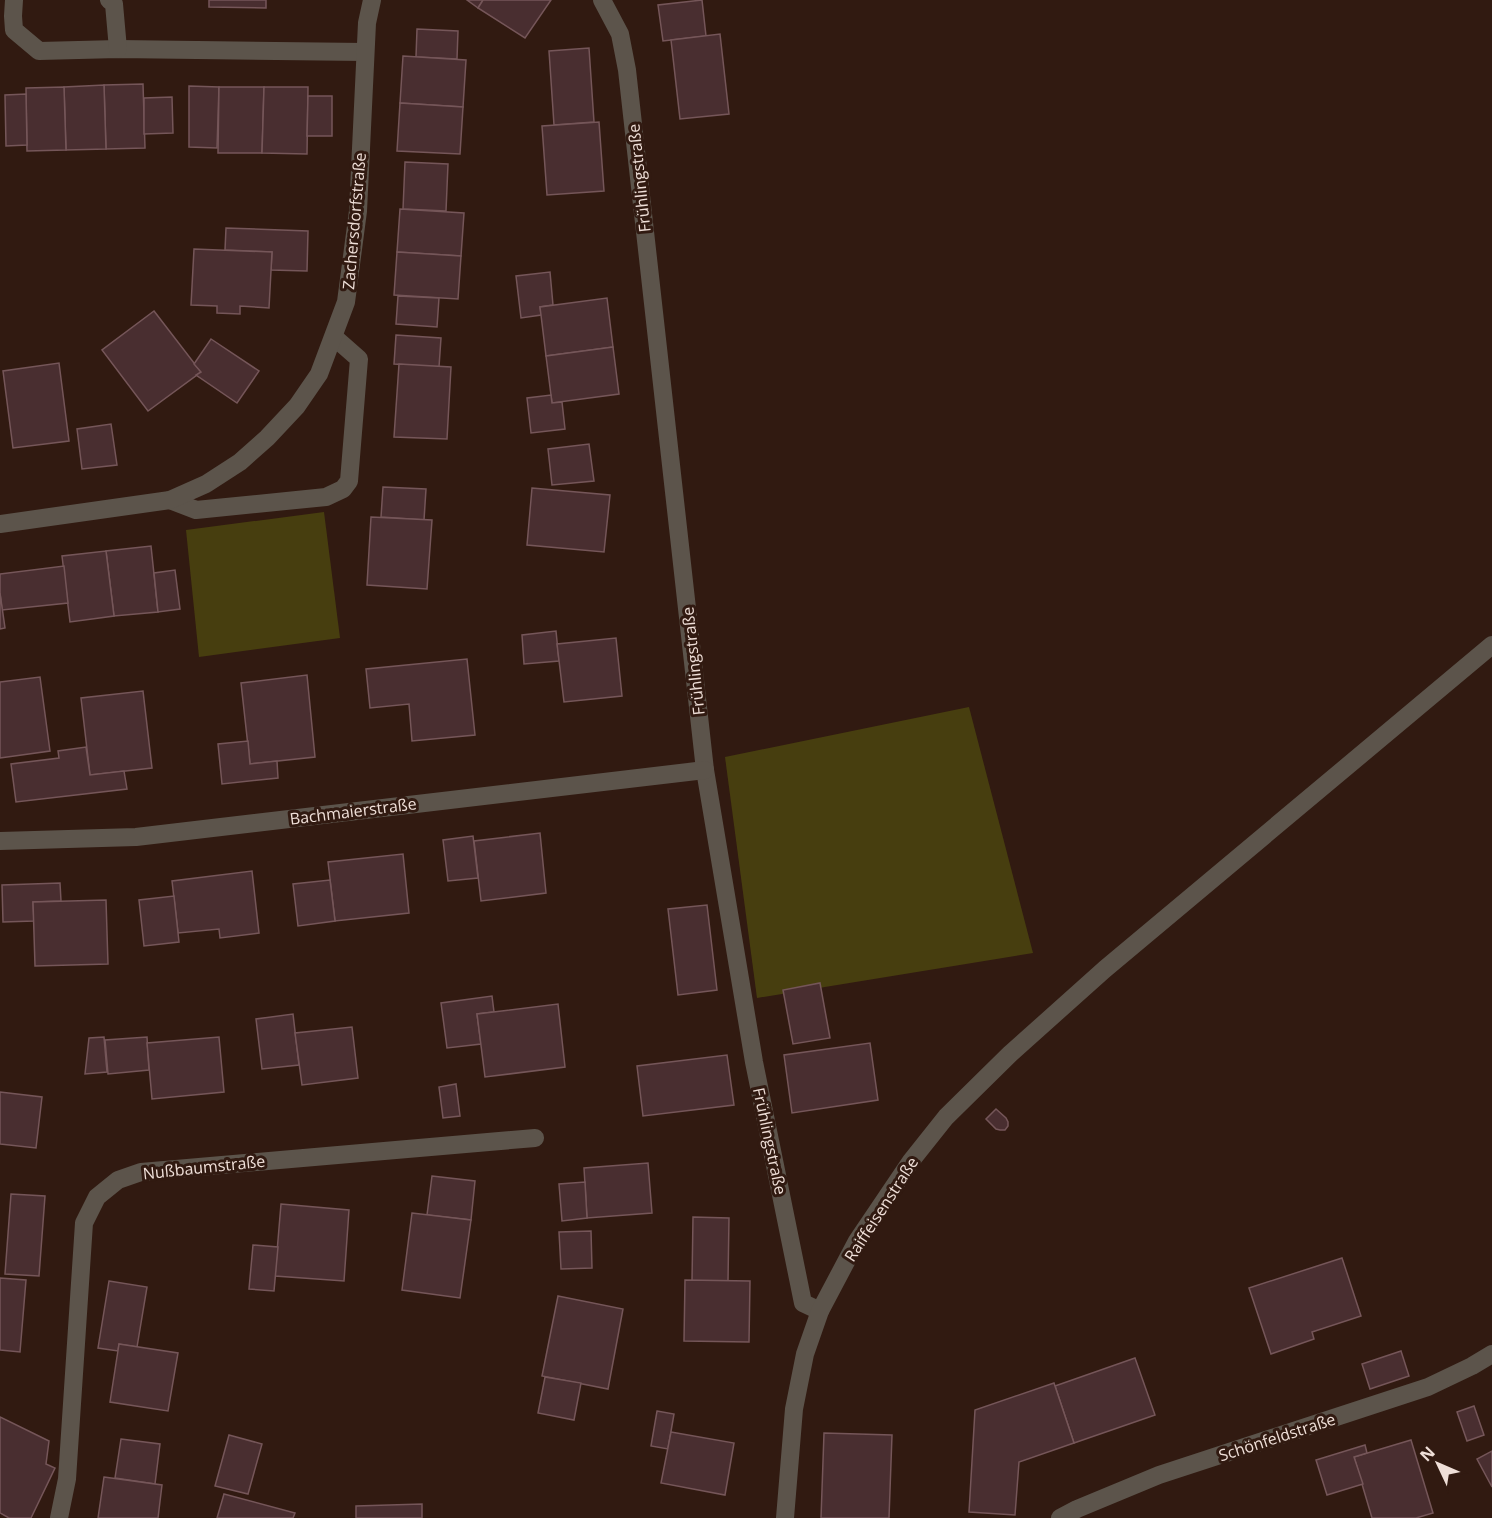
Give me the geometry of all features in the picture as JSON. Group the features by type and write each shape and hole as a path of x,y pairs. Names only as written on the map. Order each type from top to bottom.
{"street":[{"path":"14,0 14,30 39,51 118,49 365,52"},
{"path":"109,0 114,4 118,49"},
{"name":"Zachersdorfstraße","path":"0,524 170,500 206,484 240,462 267,438 297,406 319,374 346,302 358,211 365,52 367,23 372,0"},
{"name":"Frühlingstraße","path":"602,0 620,34 627,70 705,770 754,1062 803,1303 820,1311"},
{"path":"170,500 196,510 326,497 343,489 349,481 359,359 334,337"},
{"name":"Raiffeisenstraße","path":"785,1518 794,1409 805,1354 820,1311 857,1241 911,1161 946,1117 1010,1054 1105,969 1492,645"},
{"name":"Bachmaierstraße","path":"0,841 136,837 705,770"},
{"name":"Nußbaumstraße","path":"59,1518 68,1479 84,1223 97,1197 118,1180 141,1172 535,1138"},
{"name":"Schönfeldstraße","path":"1060,1518 1158,1475 1428,1387 1492,1354"}],"shaded area":[{"path":"324,512 340,638 199,657 186,530"},
{"path":"969,707 1033,953 757,998 725,757"}],"building":[{"path":"209,0 266,0 266,8 209,7"},
{"path":"467,0 483,0 478,8"},
{"path":"483,0 551,0 525,38 478,8"},
{"path":"702,0 706,36 663,41 658,5"},
{"path":"417,29 458,31 457,59 416,57"},
{"path":"720,34 729,114 680,119 671,40"},
{"path":"589,48 594,122 554,125 549,51"},
{"path":"403,56 466,60 463,107 400,103"},
{"path":"143,84 145,148 106,149 104,85"},
{"path":"104,85 106,149 66,150 64,87"},
{"path":"189,86 219,87 217,148 189,147"},
{"path":"64,87 66,150 27,151 26,88"},
{"path":"219,87 264,87 262,153 218,153"},
{"path":"264,87 308,87 307,154 262,153"},
{"path":"26,94 27,145 6,146 5,95"},
{"path":"308,96 332,96 332,136 307,136"},
{"path":"172,97 173,133 144,134 144,98"},
{"path":"400,103 463,107 460,154 397,151"},
{"path":"599,122 604,191 547,195 542,126"},
{"path":"405,162 448,164 446,211 403,209"},
{"path":"400,209 464,213 461,256 397,252"},
{"path":"226,228 308,231 307,271 271,270 272,252 225,250"},
{"path":"194,249 272,252 269,308 240,306 240,314 217,313 217,306 191,305"},
{"path":"397,252 461,256 458,299 394,295"},
{"path":"550,272 553,305 540,307 541,315 521,318 516,276"},
{"path":"398,296 439,298 437,327 396,324"},
{"path":"607,298 613,347 546,356 540,307"},
{"path":"154,311 201,372 148,411 102,350"},
{"path":"396,335 441,338 439,367 394,364"},
{"path":"211,339 259,371 237,403 196,375 201,372 194,364"},
{"path":"613,347 619,394 552,403 546,356"},
{"path":"59,363 69,441 13,448 3,371"},
{"path":"399,364 451,367 447,439 394,437"},
{"path":"551,395 552,403 562,402 565,429 531,433 527,398"},
{"path":"111,424 117,465 82,469 77,429"},
{"path":"589,444 594,481 552,485 548,449"},
{"path":"383,487 426,489 424,520 381,517"},
{"path":"532,488 610,495 604,552 527,545"},
{"path":"371,517 432,520 427,589 367,585"},
{"path":"151,546 158,612 114,616 106,551"},
{"path":"106,551 114,616 70,622 62,556"},
{"path":"64,566 68,603 2,610 0,574"},
{"path":"175,570 180,609 158,612 154,573"},
{"path":"0,593 5,628 0,629"},
{"path":"556,631 559,661 524,664 522,635"},
{"path":"616,638 622,696 564,702 557,644"},
{"path":"467,659 475,735 412,741 409,704 370,708 366,669"},
{"path":"307,675 315,757 250,764 241,683"},
{"path":"40,677 50,751 0,758 0,682"},
{"path":"143,691 152,768 90,775 81,698"},
{"path":"248,741 250,764 277,761 278,778 222,784 218,744"},
{"path":"86,747 90,775 124,771 127,789 16,802 11,764 59,758 58,751"},
{"path":"540,833 546,893 481,901 474,841"},
{"path":"473,836 478,878 448,881 443,840"},
{"path":"403,854 409,913 335,921 328,862"},
{"path":"252,871 259,933 220,938 219,929 178,933 172,881"},
{"path":"330,880 335,921 298,926 293,884"},
{"path":"60,883 61,901 33,902 34,921 3,922 2,885"},
{"path":"174,896 179,942 144,946 139,900"},
{"path":"106,900 108,964 35,966 33,902"},
{"path":"707,905 717,990 678,995 668,909"},
{"path":"820,983 830,1038 793,1044 783,990"},
{"path":"492,996 494,1012 477,1014 481,1044 447,1048 441,1003"},
{"path":"558,1004 565,1067 485,1077 477,1014"},
{"path":"293,1014 299,1065 262,1069 256,1019"},
{"path":"352,1027 358,1078 302,1085 295,1033"},
{"path":"104,1037 107,1072 85,1074 89,1038"},
{"path":"147,1037 149,1070 108,1074 105,1040"},
{"path":"219,1037 224,1092 152,1099 147,1043"},
{"path":"870,1043 878,1100 792,1113 784,1055"},
{"path":"727,1055 734,1105 643,1116 637,1066"},
{"path":"456,1084 460,1116 443,1118 439,1087"},
{"path":"0,1092 42,1097 36,1148 0,1144"},
{"path":"996,1109 1008,1122 1005,1130 996,1129 986,1119"},
{"path":"648,1163 652,1213 587,1218 584,1168"},
{"path":"432,1176 475,1181 471,1220 427,1215"},
{"path":"585,1182 587,1218 562,1221 559,1184"},
{"path":"11,1194 45,1196 39,1276 5,1274"},
{"path":"281,1204 349,1210 344,1281 275,1276"},
{"path":"412,1213 471,1220 460,1298 402,1290"},
{"path":"693,1217 729,1218 728,1281 692,1281"},
{"path":"591,1231 592,1268 561,1269 559,1232"},
{"path":"253,1245 278,1247 274,1291 249,1289"},
{"path":"1342,1258 1361,1316 1312,1332 1314,1339 1271,1354 1249,1288"},
{"path":"0,1278 26,1280 20,1352 0,1350"},
{"path":"685,1280 750,1281 749,1342 684,1341"},
{"path":"109,1281 147,1287 137,1347 119,1344 118,1351 98,1348"},
{"path":"558,1296 623,1309 608,1389 542,1376"},
{"path":"119,1344 178,1353 168,1411 110,1402"},
{"path":"1401,1351 1409,1376 1370,1389 1362,1364"},
{"path":"1135,1358 1155,1415 1074,1443 1055,1386"},
{"path":"545,1377 581,1383 574,1420 538,1413"},
{"path":"1054,1383 1074,1443 1019,1462 1015,1515 969,1512 975,1410"},
{"path":"1474,1406 1484,1435 1467,1441 1457,1412"},
{"path":"657,1411 674,1414 668,1449 651,1446"},
{"path":"0,1417 49,1441 46,1464 55,1468 31,1518 9,1518 0,1513"},
{"path":"671,1432 734,1443 725,1495 661,1483"},
{"path":"824,1433 892,1435 889,1518 821,1518"},
{"path":"229,1435 262,1444 248,1494 215,1486"},
{"path":"121,1439 160,1444 155,1484 115,1478"},
{"path":"1411,1440 1433,1513 1416,1518 1372,1518 1354,1457"},
{"path":"1365,1445 1367,1453 1354,1457 1363,1484 1327,1495 1316,1460"},
{"path":"1492,1451 1492,1487 1477,1459"},
{"path":"104,1477 162,1485 158,1518 98,1518"},
{"path":"224,1494 295,1513 293,1518 217,1518"},
{"path":"422,1504 422,1518 356,1518 356,1506"}]}
